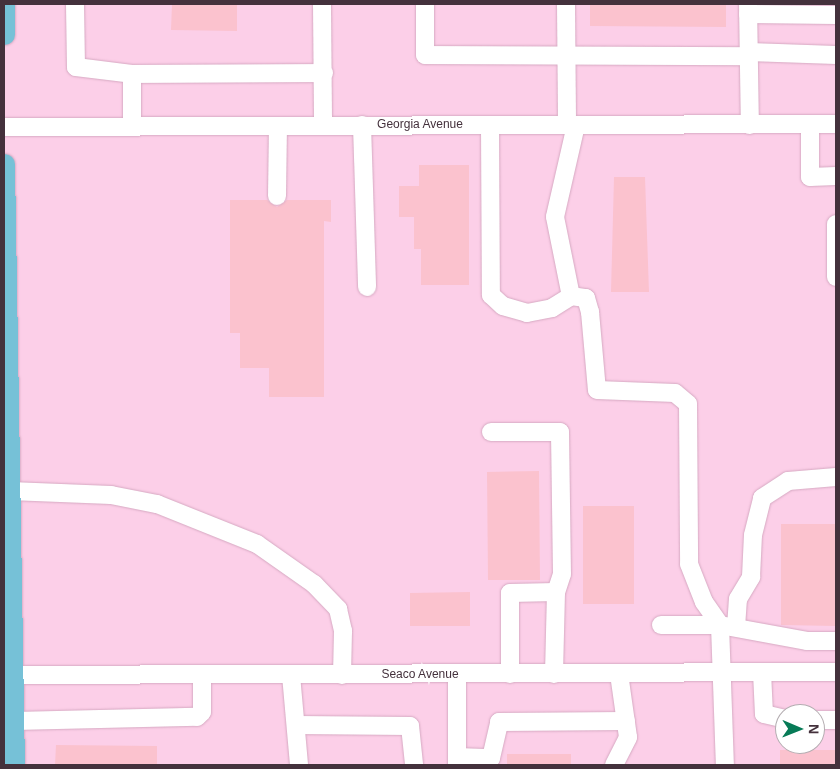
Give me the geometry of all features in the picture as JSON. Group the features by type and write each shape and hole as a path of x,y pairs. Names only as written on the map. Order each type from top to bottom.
{"main road":[{"path":"4,4 4,34"},
{"path":"4,164 10,491 8,675 14,721 14,765"}],"street":[{"path":"75,4 76,67 132,74 324,72"},
{"path":"322,4 323,126"},
{"path":"426,4 425,55 836,55"},
{"path":"566,4 566,56 571,125 555,217 571,296"},
{"path":"750,124 748,9 836,15"},
{"path":"132,74 132,126"},
{"path":"810,124 810,177 836,176"},
{"name":"Georgia Avenue","path":"4,127 836,124"},
{"path":"362,125 367,287"},
{"path":"490,125 491,295 504,306 527,312 552,308 571,296 586,298 590,312 597,390 676,393 688,404 689,564 704,602 728,626"},
{"path":"278,127 278,196"},
{"path":"836,224 836,277"},
{"path":"491,432 560,432 562,574 556,592 554,674"},
{"path":"724,765 720,672 728,626 738,599 751,577 756,517 762,498 788,481 836,477"},
{"path":"10,491 111,495 157,504 257,544 314,584 338,609 343,631 342,675"},
{"path":"510,674 510,592 556,592"},
{"path":"661,624 728,626 807,641 836,641"},
{"path":"762,672 764,714 775,717"},
{"name":"Seaco Avenue","path":"8,675 457,675 836,672"},
{"path":"614,765 626,744 626,721 619,674"},
{"path":"14,721 196,717 202,712 202,675"},
{"path":"291,675 299,765"},
{"path":"457,675 457,761 491,758 499,722 626,721"},
{"path":"296,725 410,726 414,765"}],"shaded area":[{"path":"4,4 836,4 836,765 4,765"}],"building":[{"path":"172,4 237,4 237,31 171,30"},
{"path":"590,4 726,4 726,27 590,26"},
{"path":"419,165 469,165 469,285 421,285 421,249 414,249 414,217 399,217 399,186 419,186"},
{"path":"614,177 645,177 649,292 611,292"},
{"path":"230,200 267,200 277,207 287,200 331,200 331,222 324,221 324,397 269,397 269,368 240,368 240,333 230,333"},
{"path":"539,471 540,580 488,580 487,472"},
{"path":"583,506 634,506 634,604 583,604"},
{"path":"781,524 836,524 836,626 781,625"},
{"path":"470,592 470,626 410,626 410,593"},
{"path":"56,745 157,746 157,765 55,765"},
{"path":"825,750 836,750 836,765 780,765 780,754 825,754"},
{"path":"507,754 571,754 571,765 507,765"}]}
